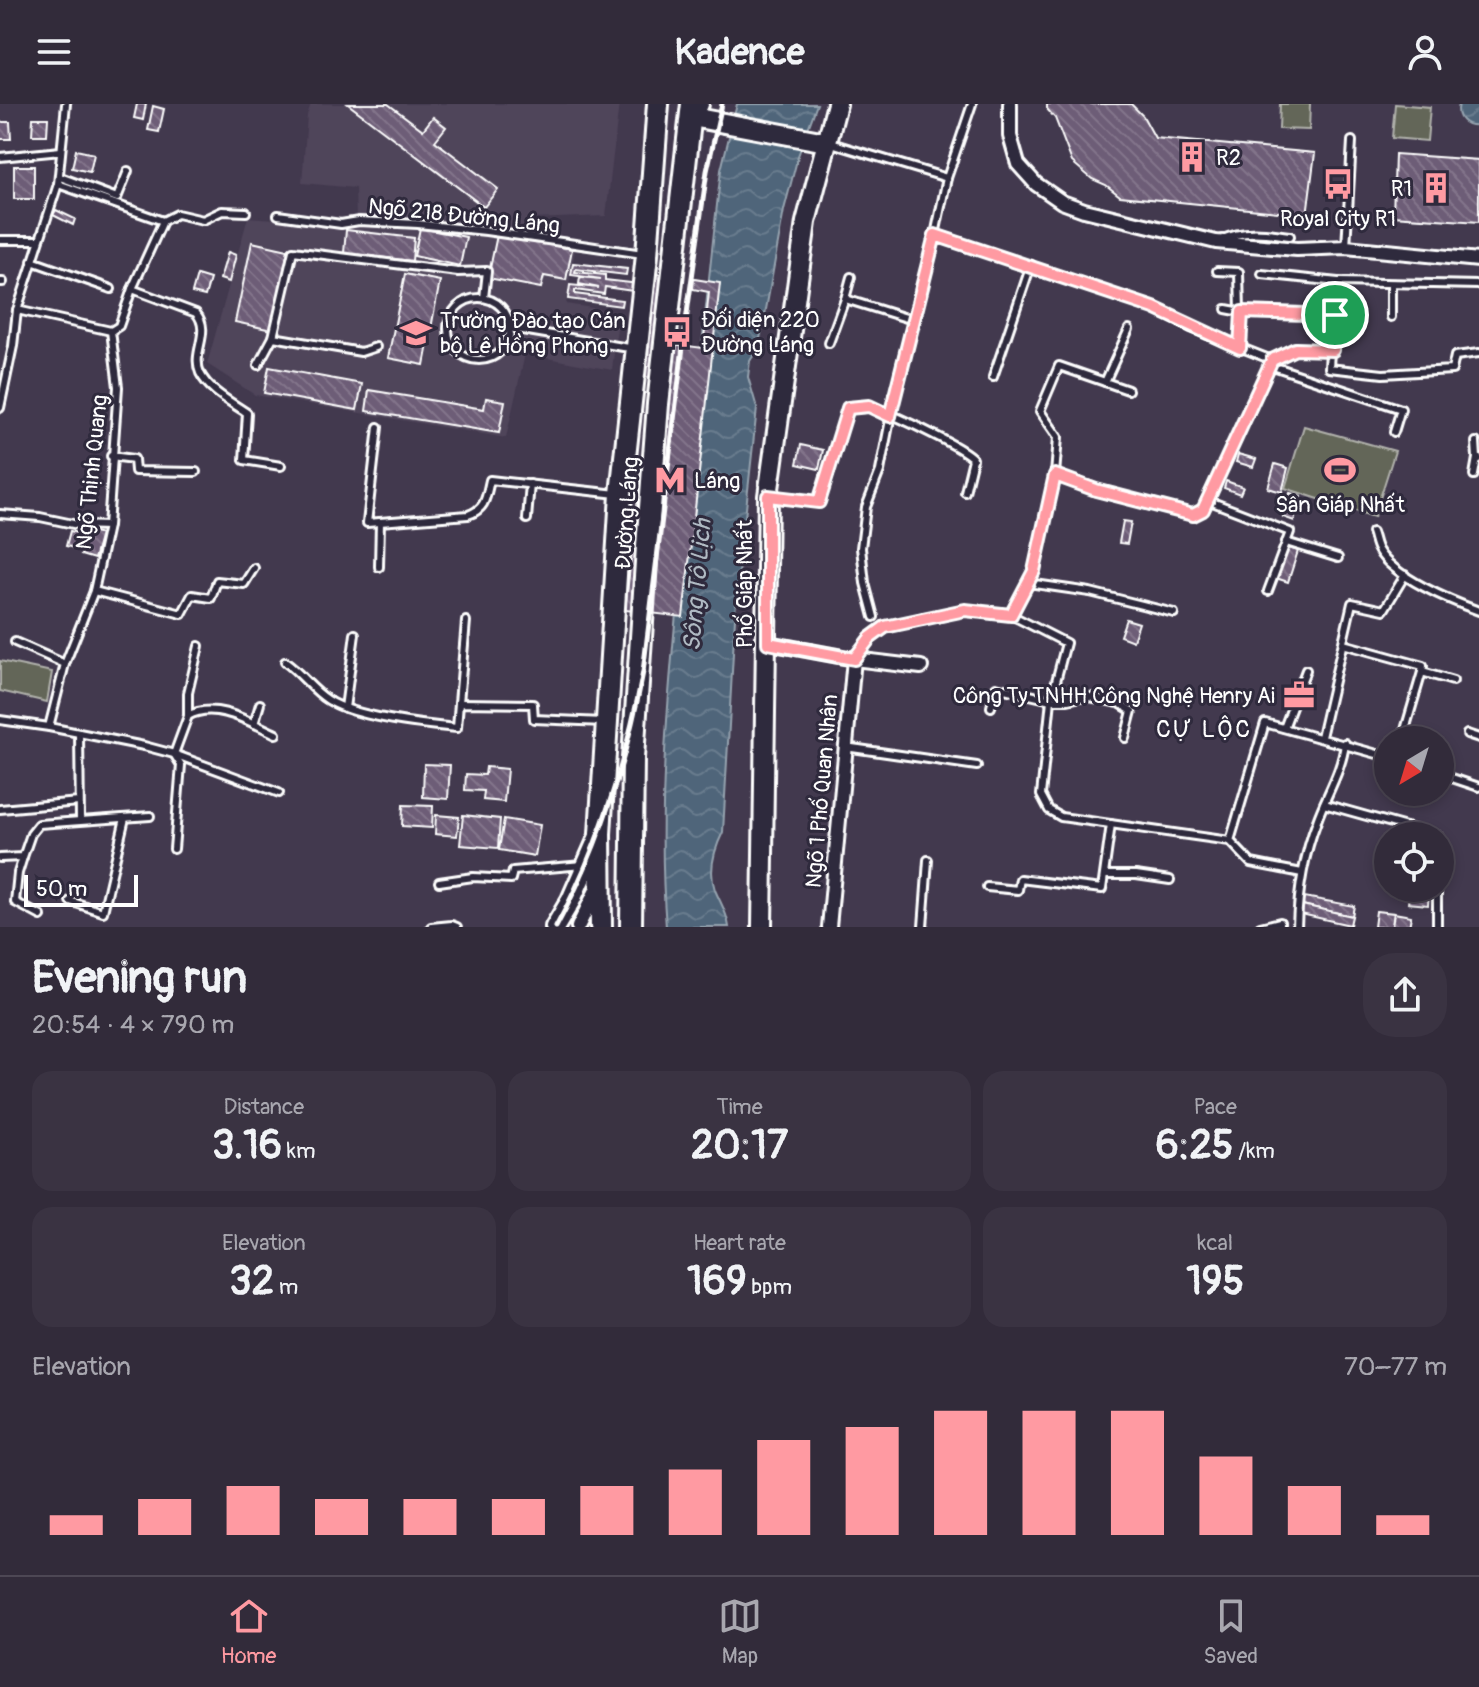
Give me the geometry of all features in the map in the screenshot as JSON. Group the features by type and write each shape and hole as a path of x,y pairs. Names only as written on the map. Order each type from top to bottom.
{"main road":[{"name":"Đường Láng","path":"601,927 600,834 621,494 647,255 658,104"},
{"name":"Phố Giáp Nhất","path":"762,927 768,496 818,140 837,104"},
{"name":"Đường Láng","path":"631,927 633,758 658,404 677,221 694,108"},
{"path":"694,108 724,123 818,140"},
{"path":"630,400 658,404"},
{"path":"555,927 600,834"}],"street":[{"path":"1010,104 1010,136 1018,164 1036,184 1062,202 1084,210 1216,242 1297,249 1346,247 1479,260"},
{"path":"768,643 854,659 921,667"},
{"name":"Ngõ 1 Phố Quan Nhân","path":"829,927 854,659"},
{"path":"578,927 600,883"}],"lane":[{"path":"0,408 17,310 59,181 66,104"},
{"path":"874,617 865,583 861,548 866,507 880,471 890,416 947,178 972,104"},
{"path":"818,140 947,178"},
{"path":"1346,247 1352,141"},
{"path":"0,157 61,151"},
{"path":"59,181 117,198 128,171"},
{"path":"59,181 163,221"},
{"path":"17,310 111,331 119,326 163,221 177,214 203,220 222,211 246,212"},
{"name":"Ngõ 218 Đường Láng","path":"278,215 341,224 359,221 486,231 647,255"},
{"path":"1216,242 1250,232 1290,236"},
{"path":"935,235 1154,308 1271,363 1401,409 1394,432"},
{"path":"0,240 39,240"},
{"path":"258,365 273,337 293,251 458,272 487,271 484,298"},
{"path":"32,261 111,289"},
{"path":"993,377 1031,265"},
{"path":"1217,271 1239,272 1240,348"},
{"path":"1262,274 1338,282 1479,285"},
{"path":"829,343 851,277"},
{"path":"1338,282 1329,368 1383,374 1452,370 1455,356 1479,353"},
{"path":"1391,284 1391,317"},
{"path":"132,289 187,307 196,313 204,327 199,372 221,396 247,413 244,460 281,466"},
{"path":"484,298 494,301 503,309 510,328 504,348 487,359 467,358 452,345 448,335 450,315 464,301 484,298"},
{"path":"845,299 913,320"},
{"path":"1226,309 1335,315"},
{"path":"510,328 635,349"},
{"path":"1105,382 1129,329"},
{"name":"Ngõ Thịnh Quang","path":"49,727 65,664 94,591 108,526 118,387 111,331"},
{"path":"273,337 361,352 376,347"},
{"path":"1055,475 1096,490 1193,515 1203,510 1271,363 1295,349 1332,350"},
{"path":"1011,615 1034,571 1055,475 1058,437 1040,411 1059,366 1128,390"},
{"path":"768,496 819,502 848,408 869,406 969,454 973,459 965,492"},
{"path":"378,427 367,523 468,515 485,503 490,480 621,494"},
{"path":"1474,475 1478,458 1476,442"},
{"path":"111,456 134,459 135,471 196,472"},
{"path":"527,519 530,484"},
{"path":"1207,500 1290,532 1268,591"},
{"path":"0,514 108,526"},
{"path":"379,567 380,522"},
{"path":"1372,532 1378,551 1405,575 1442,598 1479,611"},
{"path":"1286,542 1338,558"},
{"path":"94,591 182,614 192,595 211,598 217,581 244,584 254,568"},
{"path":"1321,737 1352,603 1384,610 1405,575"},
{"path":"1028,583 1090,592 1174,613"},
{"path":"854,659 870,638 885,627 965,610 1011,615 1066,643 1051,700 1041,795 1049,810 1061,817 1230,841 1251,863 1302,873"},
{"path":"285,662 302,674 325,698 345,708 457,728 466,621"},
{"path":"345,708 355,634"},
{"path":"15,642 65,664"},
{"path":"1343,644 1423,666 1406,726"},
{"path":"174,754 188,716 188,693 199,646"},
{"path":"1284,728 1306,670"},
{"path":"1422,672 1453,681"},
{"path":"991,707 996,687 1051,700 1085,696 1119,703 1132,711 1125,738"},
{"path":"459,703 533,704 535,719 607,722"},
{"path":"254,724 260,704"},
{"path":"188,716 193,712 220,711 276,734"},
{"path":"0,720 49,727 174,754 279,793"},
{"path":"1230,841 1265,723 1374,752"},
{"path":"79,733 80,820"},
{"path":"1467,734 1479,738"},
{"path":"1297,927 1298,890 1302,873 1324,804 1344,757 1345,743"},
{"path":"845,747 977,766"},
{"path":"174,754 181,765 174,849"},
{"path":"1454,779 1479,787"},
{"path":"0,809 79,802"},
{"path":"1324,804 1388,822"},
{"path":"41,916 15,902 18,873 31,834 39,824 150,816"},
{"path":"70,901 103,912 125,818"},
{"path":"987,887 1018,890 1020,879 1102,889 1111,824"},
{"path":"0,858 23,857"},
{"path":"923,927 928,860"},
{"path":"439,882 473,877 511,879 513,871 587,865"},
{"path":"1106,875 1170,880"},
{"path":"1437,902 1437,927"},
{"path":"1260,927 1280,922 1280,927"},
{"path":"431,927 457,927"}],"shaded area":[{"path":"311,104 619,104 606,216 534,219 532,237 510,230 417,220 356,219 355,188 302,183 307,115"},
{"name":"Trường Đào tạo Cán bộ Lê Hồng Phong","path":"248,217 413,226 497,235 575,250 566,304 619,312 612,370 525,354 506,438 255,395 207,364"}],"green space":[{"path":"1280,104 1310,104 1309,130 1279,129"},
{"path":"1395,104 1430,107 1427,141 1392,138"},
{"name":"Sân Giáp Nhất","path":"1304,426 1395,451 1374,517 1285,488"},
{"path":"0,661 52,672 47,702 0,691"}],"water":[{"name":"Sông Tô Lịch","path":"737,104 817,104 798,156 784,210 758,348 750,361 748,377 757,408 736,600 723,832 712,868 715,890 729,927 666,927 664,786 673,645 721,170"},
{"path":"1459,104 1479,104 1479,125 1469,125 1462,120 1458,113"}],"building":[{"path":"137,104 146,104 143,120 134,118"},
{"path":"348,104 388,104 423,130 433,117 446,127 435,141 498,189 484,207"},
{"name":"R2","path":"1047,104 1131,104 1143,116 1155,138 1315,153 1307,215 1120,196 1072,162"},
{"path":"153,106 164,109 159,132 148,130"},
{"path":"33,118 48,118 47,135 32,135"},
{"path":"0,122 10,122 11,139 0,139"},
{"path":"76,150 94,154 90,172 72,168"},
{"name":"R1","path":"1395,154 1479,160 1479,222 1393,216"},
{"path":"14,166 34,166 34,199 14,199"},
{"path":"56,210 75,219 73,225 53,215"},
{"path":"420,228 466,237 460,266 414,256"},
{"path":"346,230 414,238 412,261 344,253"},
{"path":"497,235 572,249 566,280 544,276 541,288 488,278"},
{"path":"252,242 288,250 272,330 235,322"},
{"path":"228,252 236,255 229,282 220,279"},
{"path":"573,263 627,269 626,275 576,269 575,272 605,275 605,280 648,285 650,273 663,275 653,367 656,342 703,348 709,292 693,289 694,279 720,283 683,617 625,610 652,378 638,376 647,293 605,287 604,294 575,290 575,294 622,300 621,306 568,299 570,285 599,288 579,284 580,277 601,279 571,275"},
{"path":"405,274 440,281 424,365 388,358"},
{"path":"197,275 210,279 205,296 192,293"},
{"path":"269,367 362,384 357,410 264,393"},
{"path":"369,390 484,409 486,398 505,401 499,433 366,411"},
{"path":"801,445 823,450 819,469 797,464"},
{"path":"1238,454 1256,459 1253,467 1236,462"},
{"path":"1275,464 1288,468 1282,492 1268,488"},
{"path":"1226,481 1243,487 1240,494 1224,488"},
{"path":"1290,493 1301,496 1294,521 1283,517"},
{"path":"1123,521 1131,522 1127,544 1119,543"},
{"path":"87,530 101,534 94,559 81,555 83,550 66,546 70,531 86,535"},
{"path":"1286,547 1298,551 1288,582 1276,578"},
{"path":"1126,619 1139,623 1133,641 1120,636"},
{"path":"424,764 450,765 448,799 423,797"},
{"path":"486,767 507,769 504,802 483,800 484,791 465,790 466,774 485,775"},
{"path":"403,805 433,806 432,828 402,826"},
{"path":"436,815 459,817 457,836 435,834"},
{"path":"463,815 500,819 498,848 460,845"},
{"path":"504,819 540,825 535,856 499,850"},
{"path":"1304,897 1354,906 1352,916 1302,905"},
{"path":"1408,902 1428,902 1428,905"},
{"path":"1302,905 1352,916 1350,925 1301,914"},
{"path":"1376,911 1394,913 1392,927 1374,927"},
{"path":"1394,913 1411,916 1409,927 1392,927"}],"railway":[{"path":"556,927 586,866 610,803 643,672 688,306 707,171 722,104"}],"place":[{"name":"R2","path":"1192,157"},
{"name":"Royal City R1","path":"1338,184"},
{"name":"R1","path":"1436,188"},
{"name":"Đối diện 220 Đường Láng","path":"677,332"},
{"name":"Trường Đào tạo Cán bộ Lê Hồng Phong","path":"416,333"},
{"name":"Sân Giáp Nhất","path":"1340,470"},
{"name":"Láng","path":"670,480"},
{"name":"Công Ty TNHH Công Nghệ Henry Ai","path":"1299,695"}],"district":[{"name":"CỰ LỘC","path":"1204,729"}],"route":[{"path":"935,235 1154,308 1191,328 1240,348 1242,312 1335,315 1333,350 1295,349 1272,360 1203,510 1193,515 1096,490 1055,475 1034,571 1011,615 965,610 885,627 870,638 854,659 768,643 768,496 819,502 848,408 869,406 890,416 935,235"}]}
